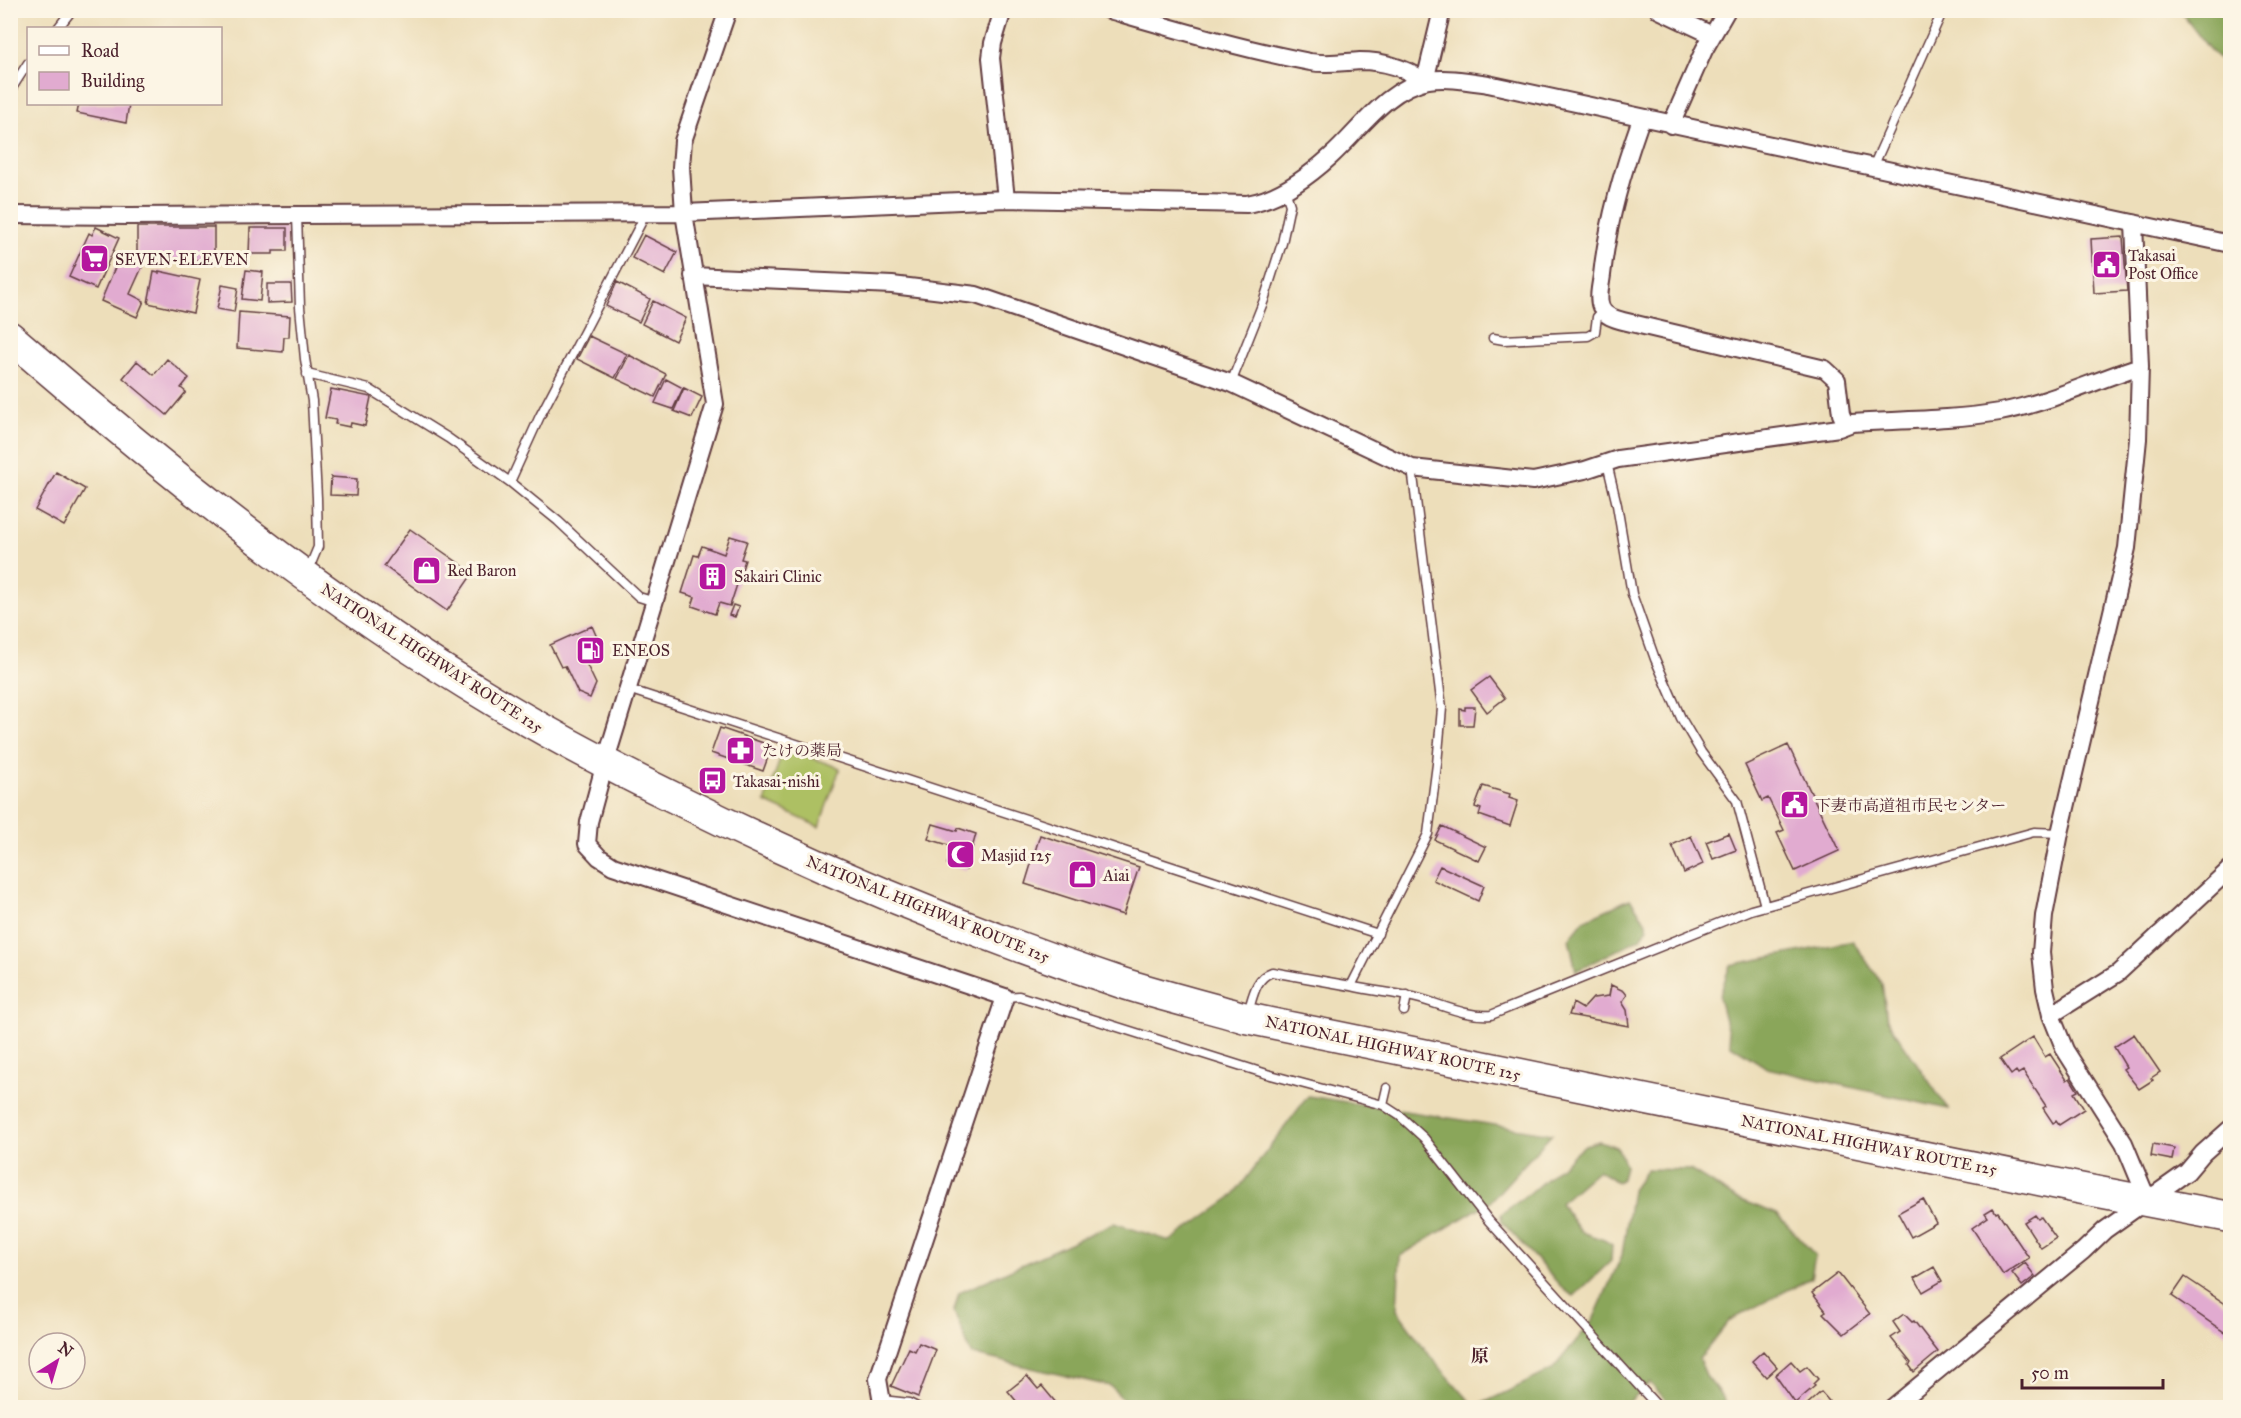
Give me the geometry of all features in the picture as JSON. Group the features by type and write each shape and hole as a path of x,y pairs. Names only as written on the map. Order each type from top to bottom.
{"highway":[{"name":"NATIONAL HIGHWAY ROUTE 125","path":"10,337 198,496 305,576 496,702 605,763 746,834 811,864 992,938 1126,984 1246,1018 2230,1217"}],"street":[{"path":"728,10 683,141 681,167 684,213 693,276 715,404 605,763 589,822 587,844 599,857 613,866 1005,997 878,1379 883,1404"},
{"path":"1003,10 991,58 1006,199"},
{"path":"1109,10 1234,45 1311,62 1327,64 1377,62 1403,68 1425,81"},
{"path":"1425,81 1442,10"},
{"path":"1659,10 1712,35"},
{"path":"1671,125 1712,35 1726,10"},
{"path":"10,215 642,214 1006,199 1248,204 1285,190 1331,156 1395,94 1425,81 1447,79 1488,84 2230,244"},
{"path":"1641,118 1623,169 1605,250 1600,293 1600,306 1603,311 1610,317 1623,321 1825,369 1837,380 1841,414 1846,425"},
{"path":"2134,223 2140,366 2138,439 2127,548 2060,834 2044,916 2041,953 2045,989 2065,1050 2124,1143 2148,1201"},
{"path":"693,276 892,285 976,295 1231,383 1412,468 1533,481 1618,459 1839,428 1852,423 1965,416 2001,411 2140,366"},
{"path":"2052,1015 2118,973 2230,869"},
{"path":"1903,1404 2105,1230 2187,1172 2203,1153 2230,1129"}],"lane":[{"path":"58,27 72,10"},
{"path":"1873,168 1943,10"},
{"path":"10,91 27,65"},
{"path":"1231,383 1264,300 1282,243 1290,205 1285,190"},
{"path":"297,214 300,307 312,401 318,547 305,576"},
{"path":"510,483 540,416 641,223 642,214"},
{"path":"1493,339 1588,336 1595,332 1598,317 1603,311"},
{"path":"307,374 369,389 448,438 558,521 639,597 655,602"},
{"path":"1607,463 1617,505 1632,594 1655,659 1681,718 1701,752 1737,801 1765,906"},
{"path":"1351,986 1428,834 1442,708 1412,468"},
{"path":"628,689 1378,934"},
{"path":"1246,1018 1256,988 1265,975 1272,972 1379,993 1407,995 1478,1016 1491,1014 1751,910 2034,832 2060,834"},
{"path":"1404,1011 1407,995"},
{"path":"1005,997 1019,996 1267,1074 1383,1105 1400,1116 1424,1138 1489,1221 1659,1407"},
{"path":"1383,1105 1387,1088"},
{"path":"883,1404 909,1403 919,1407"}],"green space":[{"path":"2180,11 2230,11 2230,69 2209,49"},
{"path":"784,748 840,768 819,827 765,802"},
{"path":"1630,899 1648,928 1641,938 1576,971 1569,939 1584,920"},
{"path":"1853,941 1882,984 1887,1020 1948,1109 1767,1068 1731,1045 1719,997 1730,965"},
{"path":"1308,1096 1552,1134 1491,1201 1400,1256 1397,1310 1430,1356 1475,1407 1552,1370 1593,1320 1622,1255 1632,1190 1647,1169 1690,1170 1735,1198 1777,1214 1815,1255 1811,1278 1730,1320 1699,1359 1706,1376 1725,1400 1725,1407 1673,1407 1650,1383 1622,1408 1131,1407 1110,1386 971,1354 954,1311 959,1293 1114,1223 1170,1241 1233,1196"},
{"path":"1599,1141 1617,1147 1625,1165 1622,1179 1617,1182 1598,1170 1560,1203 1581,1232 1612,1245 1611,1261 1574,1296 1565,1291 1502,1222 1501,1214 1530,1193 1585,1145"}],"building":[{"path":"79,105 129,105 126,123 77,113"},
{"path":"96,227 119,238 96,289 69,277 89,233 92,235"},
{"path":"137,227 214,227 214,260 137,259"},
{"path":"250,228 287,228 287,251 273,251 273,254 249,254"},
{"path":"644,235 677,252 665,275 632,258"},
{"path":"2123,237 2127,291 2094,293 2091,239"},
{"path":"121,253 144,263 130,294 144,301 137,317 101,301"},
{"path":"246,270 263,272 260,301 242,299"},
{"path":"159,271 200,280 193,313 148,303 154,272 159,273"},
{"path":"617,282 650,299 639,322 606,306"},
{"path":"267,284 291,284 292,302 267,303"},
{"path":"222,285 238,288 234,312 217,309"},
{"path":"653,301 686,318 675,341 642,324"},
{"path":"239,312 290,316 289,337 284,337 283,352 237,348"},
{"path":"589,336 627,354 615,378 577,359"},
{"path":"629,355 666,374 655,397 617,379"},
{"path":"167,359 189,378 181,388 186,392 167,415 123,378 137,361 154,375"},
{"path":"666,379 683,388 673,409 655,403"},
{"path":"684,388 702,397 692,418 674,411"},
{"path":"331,389 371,397 365,426 351,423 350,427 335,424 336,420 325,418"},
{"path":"56,472 85,489 64,526 35,510"},
{"path":"331,477 357,479 356,496 330,495"},
{"path":"410,529 473,573 447,611 384,566"},
{"name":"Sakairi Clinic","path":"730,536 747,541 741,559 745,560 730,606 719,603 715,614 692,606 695,597 682,593 694,555 698,556 702,546 724,554"},
{"path":"733,605 739,607 735,617 729,615"},
{"path":"592,626 602,649 583,657 596,684 590,698 578,693 565,666 561,667 550,645"},
{"path":"1489,677 1505,698 1487,712 1471,690"},
{"path":"1465,707 1475,707 1473,725 1460,725 1460,709 1465,710"},
{"name":"たけの薬局","path":"720,728 772,746 763,771 711,753"},
{"path":"1788,745 1839,851 1795,871 1777,833 1784,830 1768,798 1762,801 1745,765"},
{"path":"1483,786 1510,794 1509,798 1518,801 1510,826 1479,815 1481,809 1475,807"},
{"name":"Masjid 125","path":"933,824 976,834 966,870 947,864 952,846 928,839"},
{"path":"1442,826 1486,847 1479,861 1435,840"},
{"path":"1729,833 1736,850 1713,859 1706,842"},
{"name":"Aiai","path":"1040,835 1139,867 1123,915 1025,884"},
{"path":"1691,836 1703,864 1684,873 1672,845"},
{"path":"1440,866 1484,886 1478,901 1433,880"},
{"path":"1611,985 1624,991 1627,995 1622,1002 1627,1010 1629,1026 1569,1015 1573,1003 1583,1009 1593,998 1609,996"},
{"path":"2134,1034 2160,1072 2151,1078 2153,1080 2139,1089 2123,1069 2126,1067 2114,1047"},
{"path":"2033,1037 2045,1057 2050,1054 2067,1080 2070,1078 2078,1091 2074,1093 2084,1109 2059,1125 2056,1121 2053,1123 2043,1108 2046,1106 2023,1071 2018,1074 2016,1071 2011,1075 2000,1059"},
{"path":"2153,1144 2174,1148 2172,1160 2151,1156"},
{"path":"1923,1199 1936,1223 1911,1237 1898,1213"},
{"path":"1993,1208 2029,1258 2003,1275 1972,1228 1988,1217 1985,1213"},
{"path":"2035,1215 2038,1219 2041,1217 2056,1238 2041,1248 2024,1222"},
{"path":"2025,1263 2035,1276 2022,1286 2012,1273"},
{"path":"1934,1267 1942,1281 1923,1292 1915,1278"},
{"path":"1838,1273 1870,1314 1844,1334 1823,1313 1826,1311 1812,1293"},
{"path":"2185,1277 2230,1307 2230,1336 2172,1296"},
{"path":"1904,1314 1912,1322 1914,1321 1938,1352 1914,1372 1909,1365 1911,1363 1891,1338 1900,1332 1893,1322"},
{"path":"919,1343 936,1350 918,1397 891,1386 909,1348 915,1351"},
{"path":"1763,1351 1777,1367 1766,1377 1752,1361"},
{"path":"1791,1361 1800,1371 1807,1366 1818,1379 1813,1384 1815,1386 1795,1403 1775,1375"},
{"path":"1027,1376 1038,1389 1042,1386 1057,1404 1053,1408 1022,1408 1008,1391"},
{"path":"1821,1392 1835,1408 1803,1408"}],"place":[{"name":"SEVEN-ELEVEN","path":"94,259"},
{"name":"Takasai Post Office","path":"2107,264"},
{"name":"Red Baron","path":"426,570"},
{"name":"Sakairi Clinic","path":"713,576"},
{"name":"ENEOS","path":"591,650"},
{"name":"たけの薬局","path":"741,750"},
{"name":"Takasai-nishi","path":"712,781"},
{"name":"下妻市高道祖市民センター","path":"1794,805"},
{"name":"Masjid 125","path":"960,855"},
{"name":"Aiai","path":"1082,875"}],"district":[{"name":"原","path":"1480,1356"}]}
